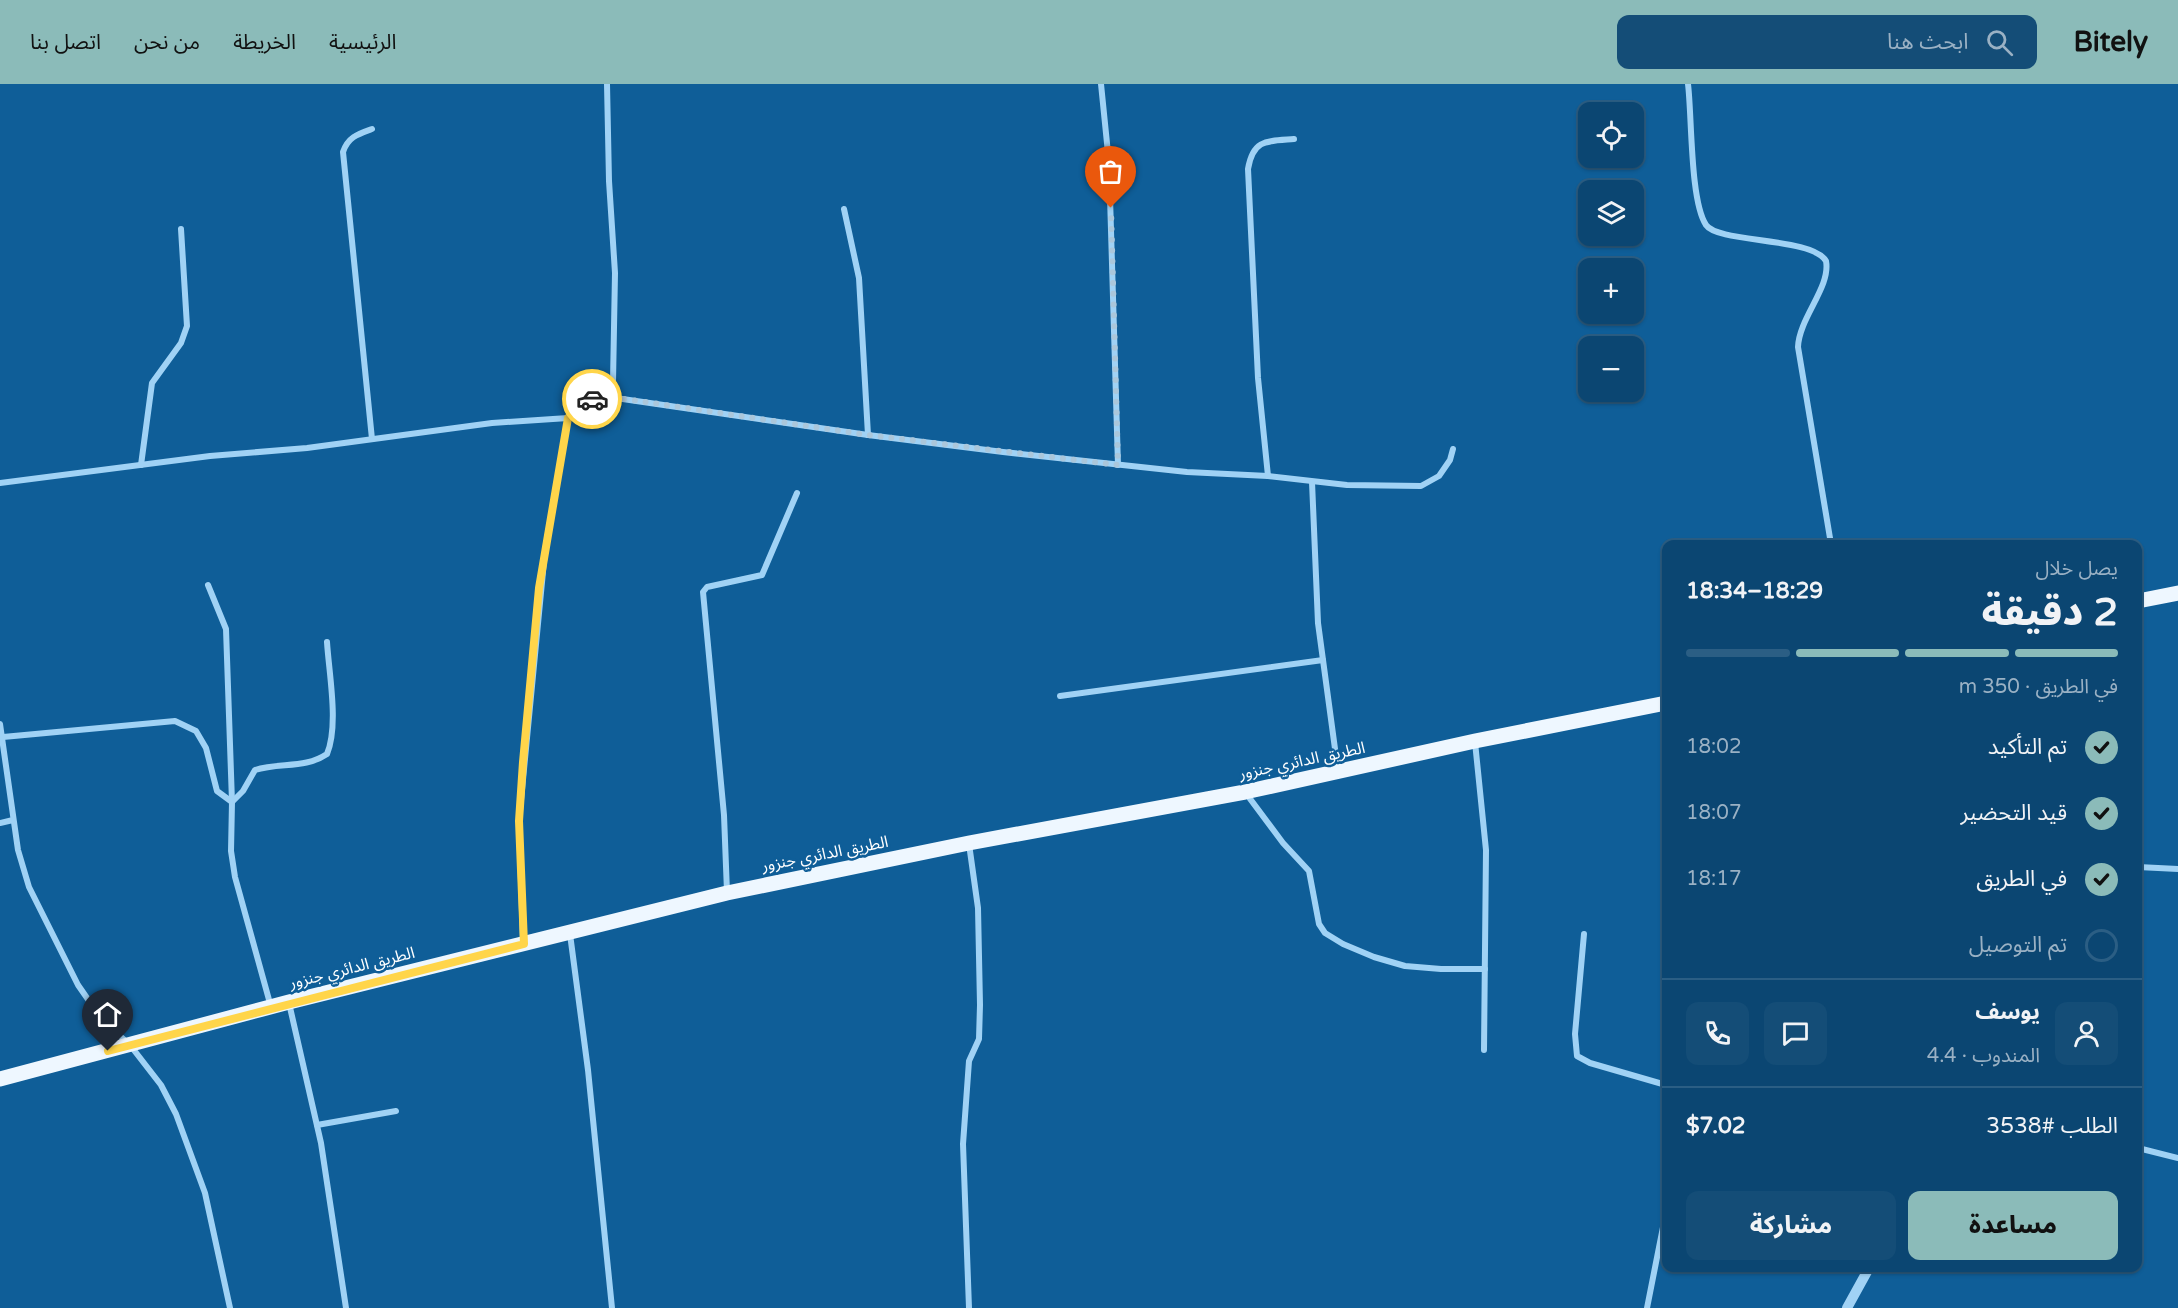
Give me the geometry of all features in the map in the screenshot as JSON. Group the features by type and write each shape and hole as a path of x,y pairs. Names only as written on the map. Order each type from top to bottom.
{"main road":[{"path":"2142,601 2178,592"},
{"name":"الطريق الدائري جنزور","path":"0,1079 289,1002 570,934 727,892 969,843 1245,792 1475,741 1662,704"}],"street":[{"path":"608,84 609,181 615,273 614,367 609,397"},
{"path":"1101,84 1110,186 1118,465"},
{"path":"1688,84 1695,177 1706,225 1711,231 1751,237 1817,253 1826,261 1826,274 1800,332 1798,346 1830,540"},
{"path":"372,129 346,142 343,152 372,439"},
{"path":"1268,476 1256,343 1248,169 1250,156 1256,146 1267,141 1294,138"},
{"path":"844,209 859,278 868,435"},
{"path":"141,465 152,383 181,343 187,326 181,229"},
{"path":"524,944 519,821 539,588 568,418 587,399 609,397 868,435 1118,465 1187,472 1268,476 1312,482 1421,486 1439,476 1450,460 1453,449"},
{"path":"0,483 492,423 568,418"},
{"path":"1312,482 1318,623 1339,772"},
{"path":"727,892 724,815 702,596 707,587 762,575 796,493"},
{"path":"208,585 226,629 232,802 231,851 235,877 271,1007"},
{"path":"232,802 243,791 255,770 279,765 306,764 327,753 331,744 332,712 327,642"},
{"path":"1060,696 1198,679 1323,660"},
{"path":"3,737 175,721 196,731 206,748 217,791 232,802"},
{"path":"0,724 13,820 28,887 78,985 103,1021 130,1045 161,1085 188,1145 215,1230 230,1308"},
{"path":"1475,741 1486,850 1484,1050"},
{"path":"1245,792 1283,843 1309,871 1318,924 1325,933 1343,944 1374,957 1405,966 1485,969"},
{"path":"0,823 13,820"},
{"path":"969,843 978,908 980,1005 979,1040 969,1062 963,1144 969,1308"},
{"path":"2142,867 2178,869"},
{"path":"570,934 588,1070 612,1308"},
{"path":"1584,934 1575,1041 1576,1056 1590,1063 1662,1084"},
{"path":"289,1002 317,1125 346,1308"},
{"path":"317,1125 396,1111"},
{"path":"2142,1149 2178,1158"},
{"path":"1647,1308 1662,1232"},
{"path":"1847,1308 1867,1272"}],"way so far":[{"path":"592,399 609,397 868,435 1118,465 1116,320 1111,208"}],"route":[{"path":"108,1051 289,1002 524,944 519,821 539,588 568,418 587,399 592,399"}]}
